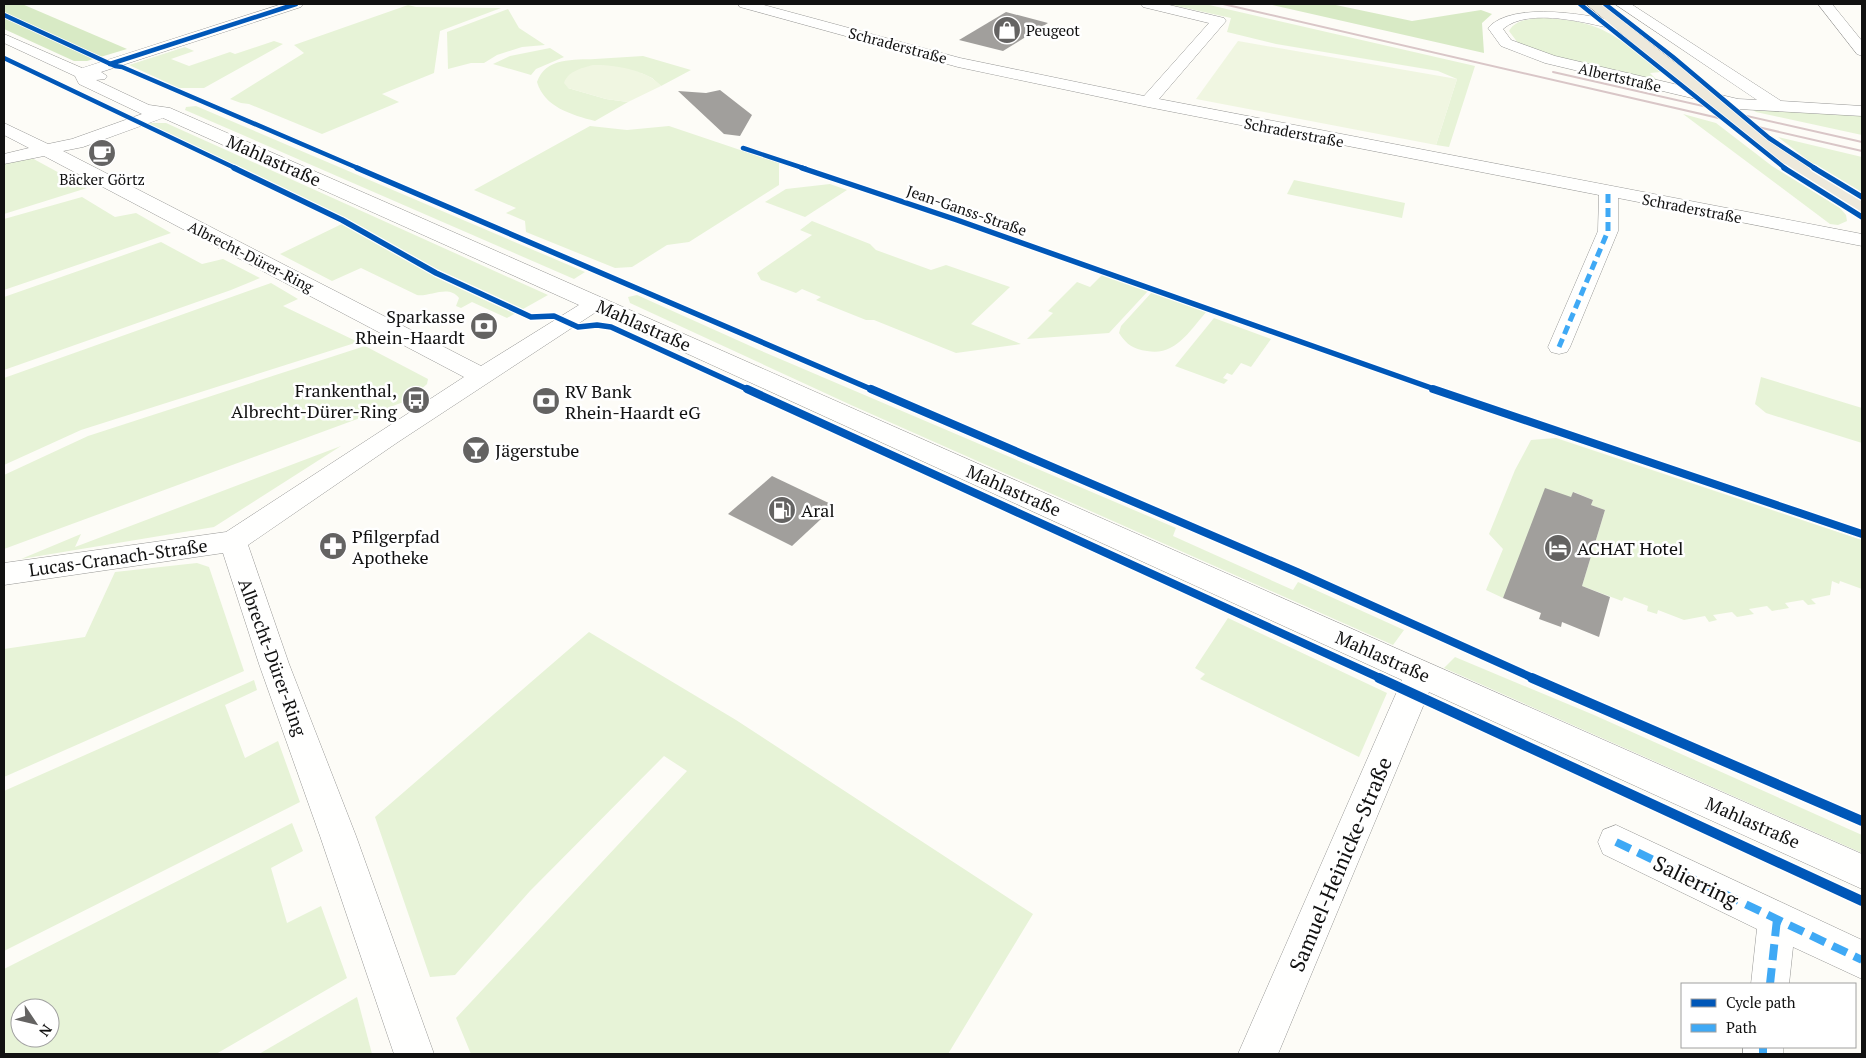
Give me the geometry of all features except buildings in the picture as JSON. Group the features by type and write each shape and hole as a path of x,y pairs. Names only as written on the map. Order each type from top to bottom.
{"main road":[{"path":"1593,4 1756,135 1822,183 1862,206"}],"street":[{"path":"81,73 296,4"},
{"name":"Schraderstraße","path":"745,4 958,62 1148,102 1608,192 1858,238"},
{"path":"1148,4 1219,21 1148,102"},
{"name":"Albertstraße","path":"1536,12 1558,4"},
{"path":"1622,4 1780,108"},
{"path":"1825,4 1862,51"},
{"name":"Albertstraße","path":"1622,27 1579,16 1536,12 1517,14 1500,20 1495,28 1506,43 1550,60 1738,104 1780,108 1862,111"},
{"name":"Mahlastraße","path":"4,38 81,73 85,81 135,106 145,110 164,112 596,303 1862,872"},
{"name":"Albertstraße","path":"1750,87 1862,111"},
{"path":"4,159 77,143 164,112"},
{"name":"Albrecht-Dürer-Ring","path":"4,128 481,376"},
{"path":"1559,346 1608,231 1608,192"},
{"path":"233,541 481,376 596,303"},
{"name":"Albrecht-Dürer-Ring","path":"233,541 274,664 338,836 414,1054"},
{"name":"Lucas-Cranach-Straße","path":"4,574 233,541"},
{"name":"Samuel-Heinicke-Straße","path":"1258,1054 1421,673"},
{"name":"Salierring","path":"1616,842 1862,960"},
{"path":"1770,983 1777,919"}],"green space":[{"path":"4,4 22,4 127,49 87,61 74,61 4,29"},
{"path":"1168,4 1205,4 1475,66 1449,147 1436,145 1457,79 1438,71 1276,44 1227,32 1231,18"},
{"path":"1268,4 1331,4 1412,21 1481,10 1492,14 1482,23 1484,53"},
{"path":"408,5 416,7 501,8 440,31 434,73 382,94 399,102 322,134 249,104 230,99 304,53 294,45"},
{"path":"508,9 519,28 545,45 522,47 497,55 484,63 471,63 448,69 447,32"},
{"path":"1540,18 1579,22 1606,32 1619,39 1661,72 1650,73 1658,81 1558,58 1518,43 1509,31 1518,22"},
{"path":"274,41 283,44 204,88 179,88 129,65 185,47 194,51 171,59 189,66 230,52 235,54"},
{"path":"1238,41 1457,79 1436,145 1196,99"},
{"path":"550,48 564,57 536,69 531,75 493,64 510,56"},
{"path":"643,56 691,70 661,86 652,78 641,73 568,88 606,99 628,102 595,121 568,113 552,104 541,91 537,82 547,68 562,61"},
{"path":"593,65 630,69 648,76 661,86 628,102 606,99 568,88 564,83 572,73"},
{"path":"196,106 585,272 574,279 185,110 186,107"},
{"path":"1753,110 1862,115 1862,135 1756,112"},
{"path":"1683,114 1716,123 1772,166 1840,208 1846,215 1847,221 1838,225 1830,224"},
{"path":"148,123 166,123 548,295 507,318 472,302 461,308 456,306 459,298 450,292 417,295 361,268 332,281 280,254 350,220"},
{"path":"590,126 627,130 669,126 779,163 779,185 689,242 667,245 632,267 615,268 526,232 525,221 506,213 516,208 474,190"},
{"path":"1778,137 1862,157 1862,194 1813,164"},
{"path":"30,157 87,188 4,214 4,163"},
{"path":"1294,180 1405,203 1402,218 1287,194"},
{"path":"830,184 847,190 805,217 765,202 786,189"},
{"path":"82,197 115,217 136,213 171,233 4,290 4,219"},
{"path":"812,221 870,244 876,250 931,270 946,265 1010,287 971,324 1021,344 956,353 874,320 866,320 816,300 821,297 802,289 796,293 761,280 757,273 812,235 800,230"},
{"path":"161,242 202,264 223,259 260,278 4,370 4,297"},
{"path":"1102,275 1148,291 1109,333 1027,339 1053,313 1048,311 1077,282 1090,287"},
{"path":"271,283 298,299 283,306 358,342 81,430 4,465 4,378"},
{"path":"1153,291 1207,311 1182,340 1166,350 1157,352 1134,348 1119,333 1121,326"},
{"path":"637,295 757,349 1176,528 1173,536 1293,590 1298,582 1404,630 1393,645 851,405 630,303 628,297"},
{"path":"1214,318 1271,339 1251,367 1241,363 1232,375 1227,373 1223,378 1228,380 1224,384 1175,366"},
{"path":"365,346 428,379 427,384 409,400 4,549 4,475 88,436"},
{"path":"1761,377 1862,408 1862,443 1766,413 1755,404"},
{"path":"1556,438 1862,540 1862,589 1840,581 1839,584 1832,581 1830,595 1811,599 1816,604 1808,605 1803,600 1785,603 1789,608 1772,611 1767,606 1749,609 1754,614 1737,617 1732,612 1713,615 1717,620 1709,622 1705,616 1684,620 1658,610 1657,614 1647,611 1648,606 1624,597 1622,601 1582,586 1605,510 1591,505 1593,500 1574,492 1503,598 1486,590 1503,549 1489,534 1515,470 1531,440"},
{"path":"341,446 214,527 21,559 81,534 75,547"},
{"path":"197,563 209,567 244,671 4,777 4,649 85,637 115,572"},
{"path":"1228,618 1387,693 1359,757 1200,679 1205,674 1195,668"},
{"path":"589,632 736,720 1033,914 948,1054 471,1054 456,1018 687,771 664,756 530,891 455,975 430,977 375,817"},
{"path":"1455,657 1594,715 1862,835 1862,853 1444,668"},
{"path":"254,680 257,690 225,705 245,758 278,741 300,802 4,951 4,791"},
{"path":"292,823 303,851 271,868 287,923 321,906 347,978 216,1054 4,1054 4,969"},
{"path":"357,997 372,1054 259,1054"}],"railway":[{"path":"1223,4 1862,151"},
{"path":"1553,72 1862,142"}],"marked path":[{"path":"1559,347 1608,231 1608,192"},
{"path":"1616,842 1862,960"},
{"path":"1770,983 1777,919"},
{"path":"1763,1048 1763,1054"}],"cycle path":[{"path":"110,64 296,4"},
{"path":"1580,4 1682,84 1778,164 1862,217"},
{"path":"1605,4 1673,57 1769,138 1862,197"},
{"path":"4,15 115,66 122,67 1297,572 1456,645 1862,821"},
{"path":"4,58 342,220 436,273 531,317 554,316 578,327 597,325 611,327 1173,583 1862,901"},
{"name":"Jean-Ganss-Straße","path":"743,148 957,220 1527,422 1862,534"}],"place":[{"name":"Peugeot","path":"1007,30"},
{"name":"Bäcker Görtz","path":"102,153"},
{"name":"Sparkasse Rhein-Haardt","path":"484,326"},
{"name":"Frankenthal, Albrecht-Dürer-Ring","path":"416,400"},
{"name":"RV Bank Rhein-Haardt eG","path":"546,401"},
{"name":"Jägerstube","path":"476,450"},
{"name":"Aral","path":"782,510"},
{"name":"Pfilgerpfad Apotheke","path":"333,546"},
{"name":"ACHAT Hotel","path":"1558,548"}]}
